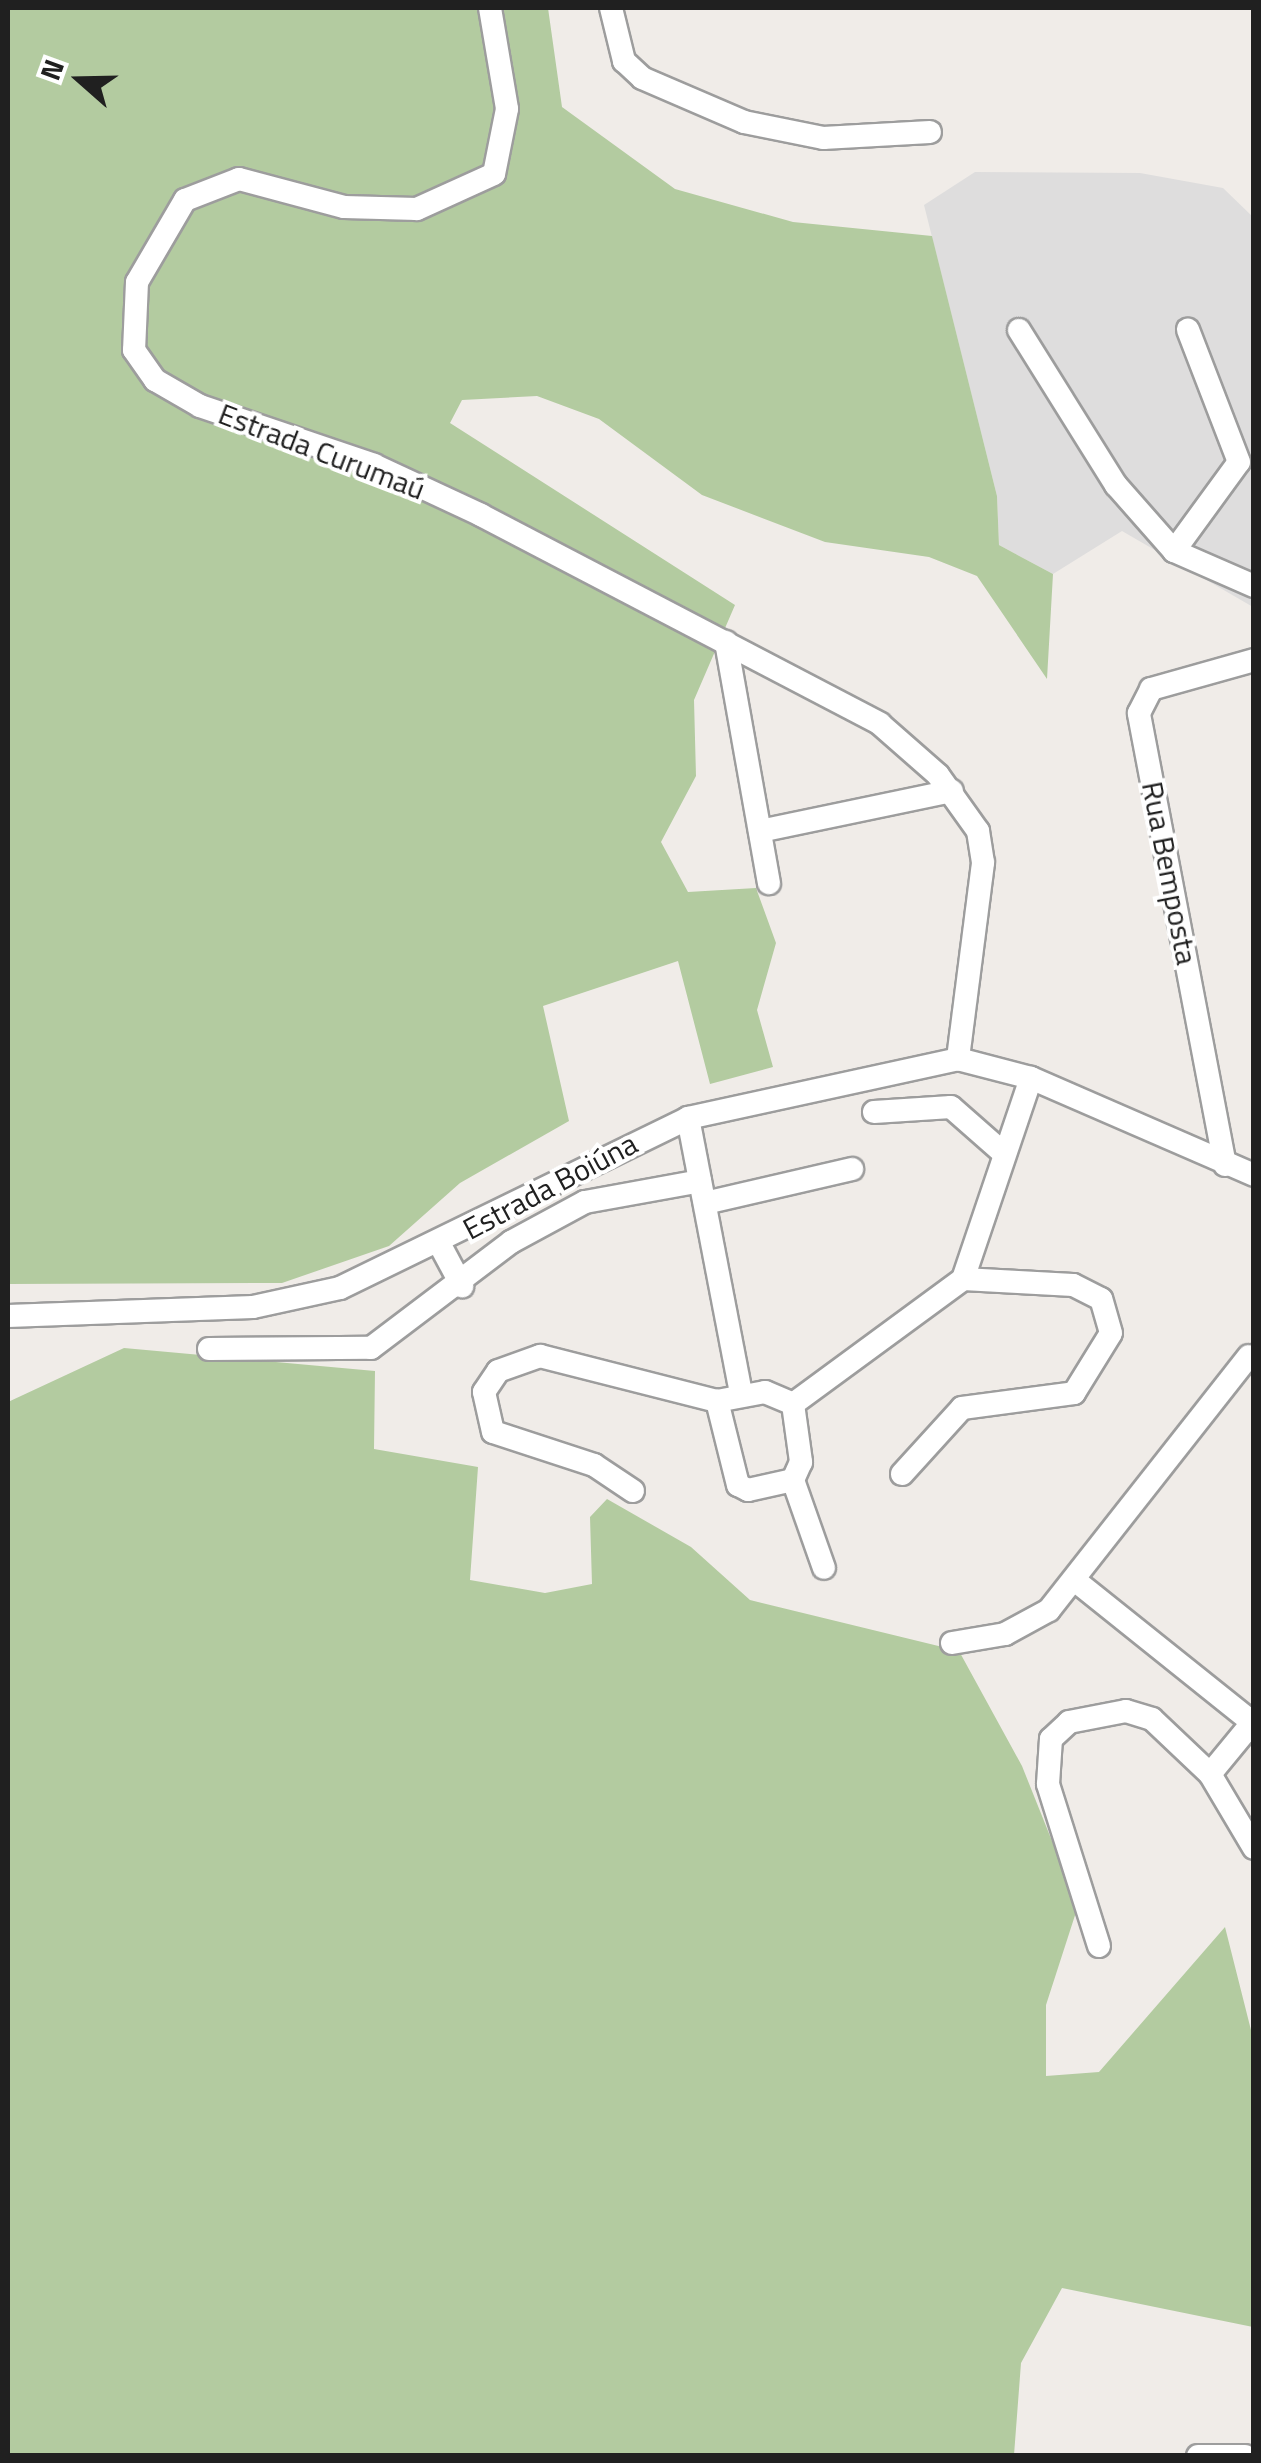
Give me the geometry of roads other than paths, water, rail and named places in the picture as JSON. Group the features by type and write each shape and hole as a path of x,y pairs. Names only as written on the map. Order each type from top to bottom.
{"street":[{"name":"Estrada Curumaú","path":"490,8 508,109 494,174 417,208 344,207 239,178 185,200 137,282 134,350 155,380 200,406 374,465 880,724 952,791 978,831 983,864 958,1060"},
{"path":"612,8 624,61 642,78 744,122 822,138 930,132"},
{"path":"1018,330 1116,485 1174,551 1254,586"},
{"path":"1174,551 1239,462 1188,330"},
{"path":"726,642 769,883"},
{"name":"Rua Bemposta","path":"1226,1165 1139,713 1151,690 1254,660"},
{"path":"760,830 952,791"},
{"name":"Estrada Boiúna","path":"8,1316 253,1307 340,1288 440,1245 615,1146 688,1118 958,1060 1031,1078 1254,1175"},
{"path":"793,1404 963,1278 1001,1151 1031,1078"},
{"path":"874,1112 951,1107 1001,1151"},
{"path":"688,1118 741,1394"},
{"path":"209,1350 370,1348 462,1286 512,1242 585,1202 703,1192 852,1169"},
{"path":"440,1245 462,1286"},
{"path":"902,1474 962,1408 1074,1393 1112,1333 1102,1299 1073,1284 963,1278"},
{"path":"952,1643 1019,1628 1077,1582 1252,1350"},
{"path":"633,1491 594,1465 493,1432 484,1392 498,1370 540,1356 717,1401 741,1394 780,1394 793,1404 801,1462 794,1480 824,1568"},
{"path":"717,1401 738,1486 794,1480"},
{"path":"1077,1582 1253,1723 1210,1774"},
{"path":"1098,1946 1048,1784 1051,1740 1086,1715 1126,1711 1152,1719 1210,1774 1254,1848"},
{"path":"1198,2456 1245,2456"}]}
